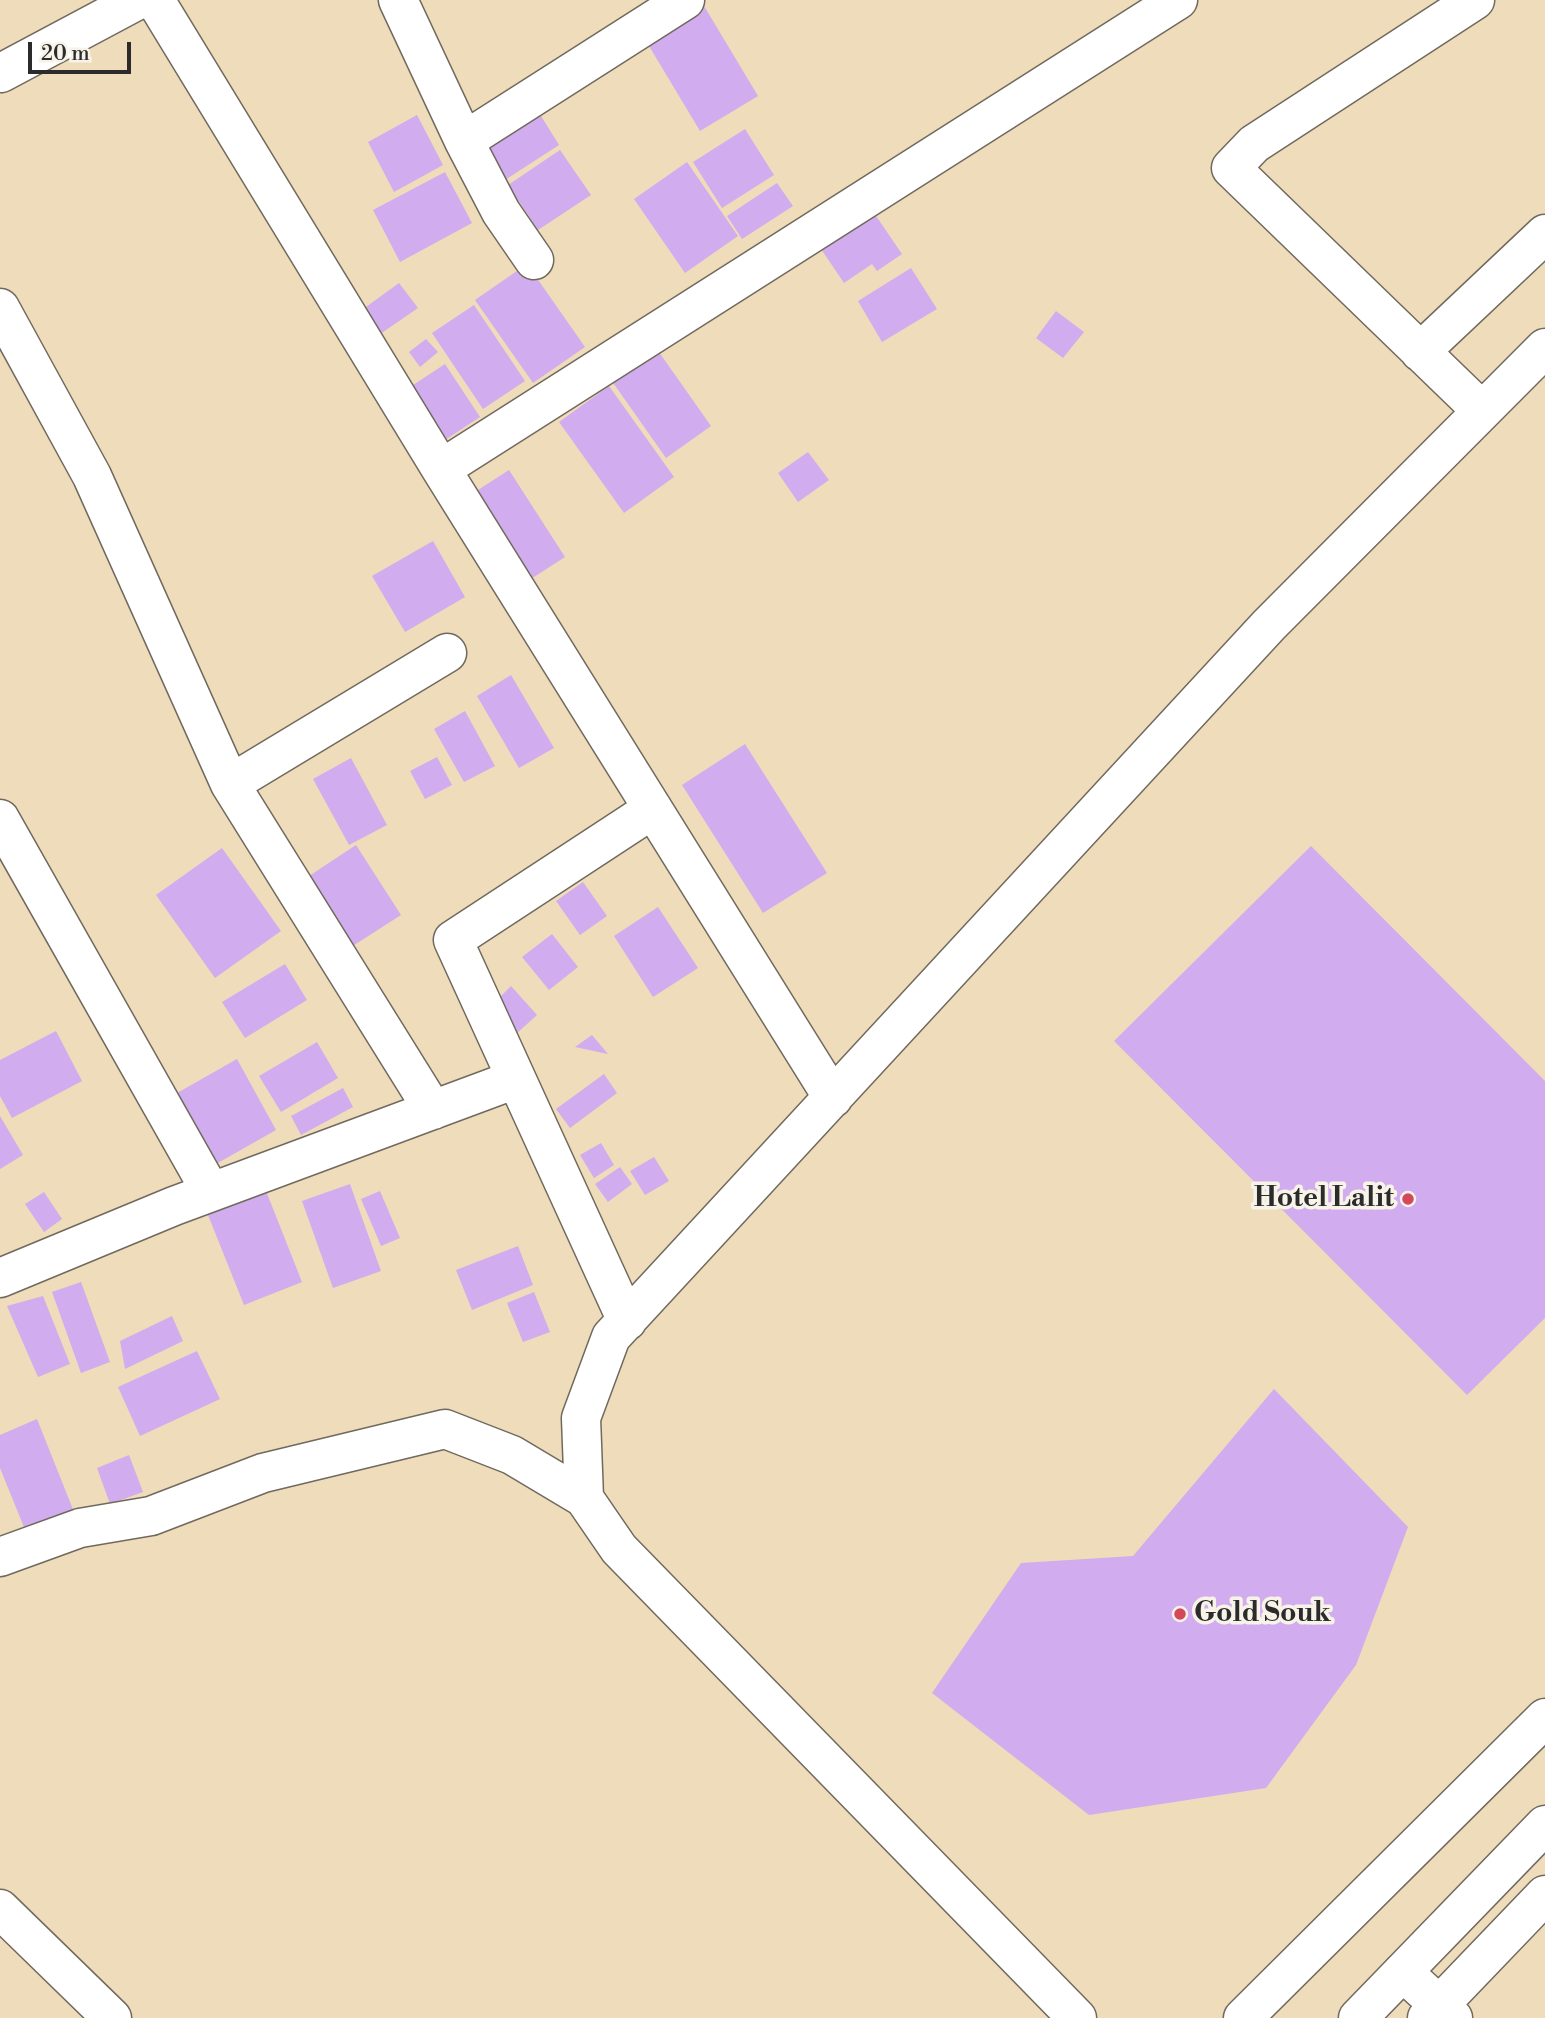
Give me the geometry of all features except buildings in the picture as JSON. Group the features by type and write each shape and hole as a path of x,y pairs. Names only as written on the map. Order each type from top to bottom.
{"street":[{"path":"1,73 138,0"},
{"path":"155,0 441,469 833,1098"},
{"path":"398,0 464,141 501,212 534,260"},
{"path":"464,141 685,0"},
{"path":"441,469 1178,0"},
{"path":"1475,0 1254,144 1231,168 1482,411"},
{"path":"1420,352 1545,234"},
{"path":"0,308 92,476 230,784 433,1110"},
{"path":"584,1498 581,1418 611,1338 1269,625 1545,348"},
{"path":"230,784 447,653"},
{"path":"627,1321 453,940 653,809"},
{"path":"0,819 211,1192"},
{"path":"1,1275 211,1192 516,1080"},
{"path":"0,1557 80,1528 151,1516 263,1473 445,1429 512,1455 584,1498 619,1549 1077,2018"},
{"path":"1243,2018 1545,1718"},
{"path":"1358,2018 1545,1825"},
{"path":"1403,1972 1440,2014 1545,1895"},
{"path":"0,1909 112,2018"}],"place":[{"name":"Hotel Lalit","path":"1408,1199"},
{"name":"Gold Souk","path":"1180,1614"}]}
